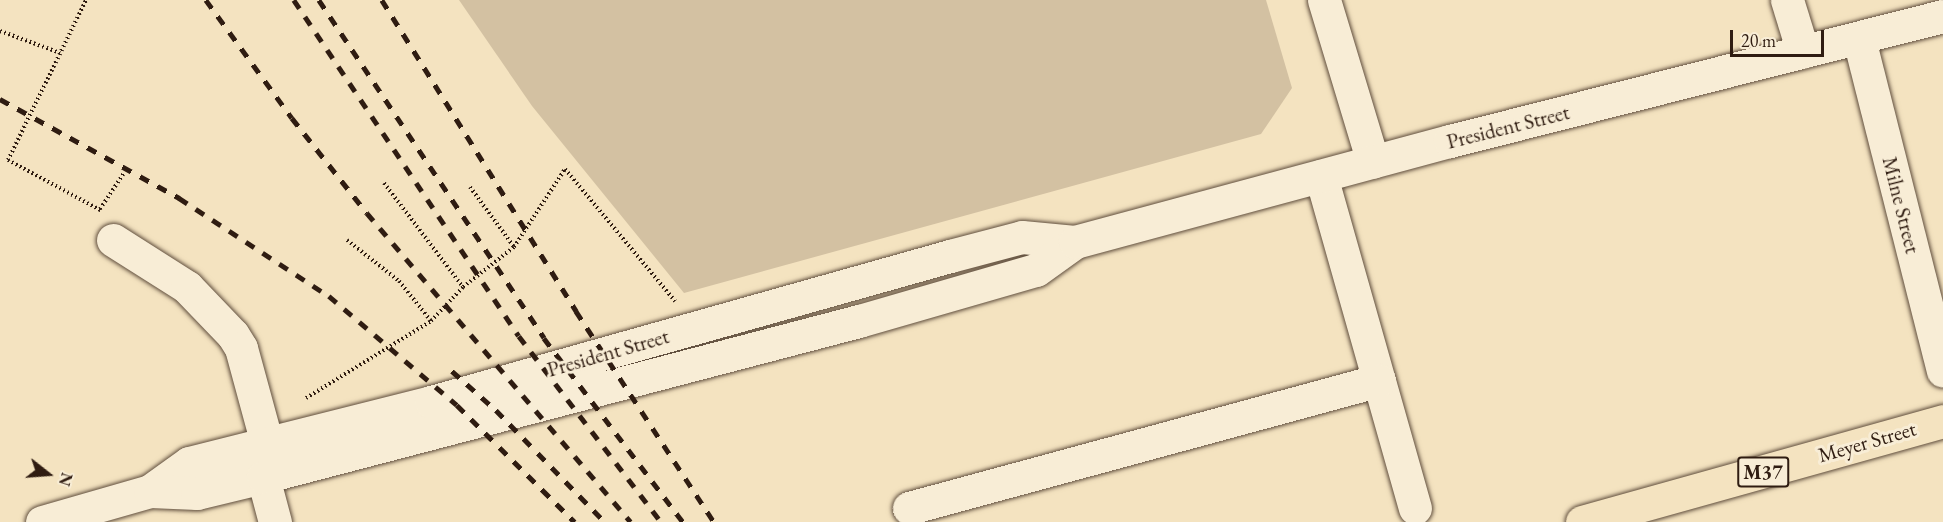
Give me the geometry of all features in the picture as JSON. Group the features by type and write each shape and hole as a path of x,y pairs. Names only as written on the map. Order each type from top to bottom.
{"main road":[{"name":"Meyer Street","path":"1582,522 1943,421"}],"street":[{"path":"1324,0 1373,162"},
{"path":"1787,0 1803,52"},
{"name":"President Street","path":"42,522 150,491 197,493 263,477 888,313 1036,270 1075,243 1373,162 1943,16"},
{"name":"Milne Street","path":"1859,39 1943,371"},
{"path":"1322,176 1415,508"},
{"name":"President Street","path":"150,491 189,462 266,440 431,402 1022,237 1075,243"},
{"path":"112,240 187,286 232,334 241,348 266,440"},
{"path":"909,508 1379,380"},
{"path":"263,477 275,522"}],"path":[{"path":"86,0 8,160 99,210 120,225 112,240"},
{"path":"0,31 60,53"},
{"path":"306,431 302,400 431,321 463,288 514,247 565,169 678,304"},
{"path":"99,210 124,173"},
{"path":"384,183 463,288"},
{"path":"470,187 514,247"},
{"path":"347,240 399,281 431,321"}],"shaded area":[{"path":"459,0 1266,0 1292,88 1261,134 684,293 532,106"}],"railway":[{"path":"206,0 292,118 367,213 631,522"},
{"path":"294,0 519,336 661,522"},
{"path":"319,0 544,338 683,522"},
{"path":"382,0 576,311 714,522"},
{"path":"0,99 179,198 329,296 457,405 575,522"},
{"path":"452,371 496,410 605,522"}]}
